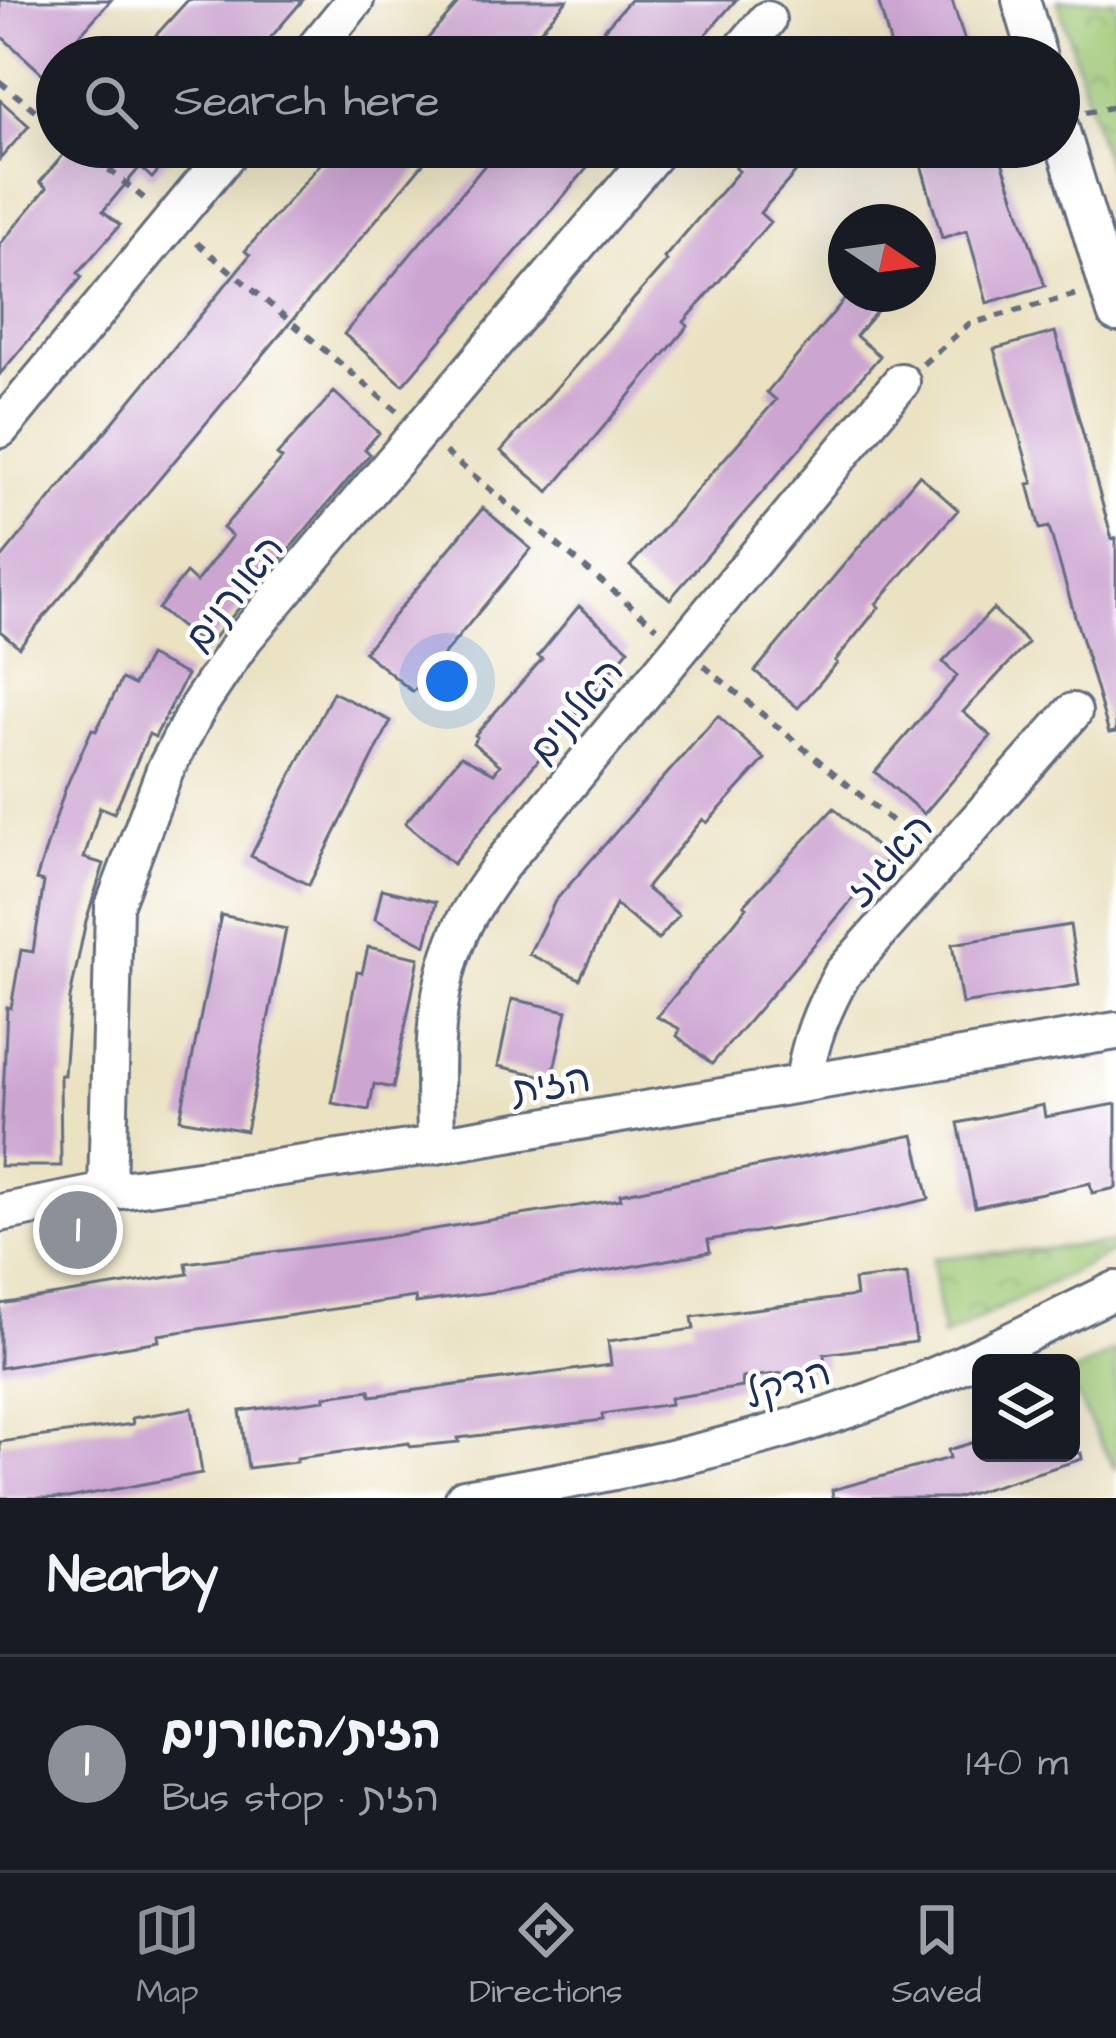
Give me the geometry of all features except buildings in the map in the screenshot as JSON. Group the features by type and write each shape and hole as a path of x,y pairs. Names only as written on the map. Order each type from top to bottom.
{"street":[{"path":"325,36 355,0"},
{"path":"1021,0 1032,36"},
{"path":"754,36 767,20"},
{"path":"0,429 216,168"},
{"name":"האורנים","path":"106,1192 114,905 142,825 199,705 244,638 642,168"},
{"path":"1072,168 1112,299"},
{"name":"האלונים","path":"436,1145 435,1028 443,976 466,920 501,865 902,382"},
{"name":"האגוז","path":"803,1083 814,1030 842,974 1073,712"},
{"name":"הזית","path":"0,1214 106,1192 436,1145 1116,1031"},
{"name":"הדקל","path":"464,1498 658,1460 816,1419 909,1387 1116,1290"}],"path":[{"path":"0,82 36,111"},
{"path":"106,168 941,862"},
{"path":"902,382 969,324 1112,299"}],"green space":[{"path":"1058,0 1116,0 1116,195 1080,74 1080,36 1069,36"},
{"path":"1116,1243 1116,1250 942,1337 933,1258"},
{"path":"1116,1350 1116,1471 1080,1403 1080,1370"}],"place":[{"name":"הזית/האורנים","path":"78,1230"}]}
